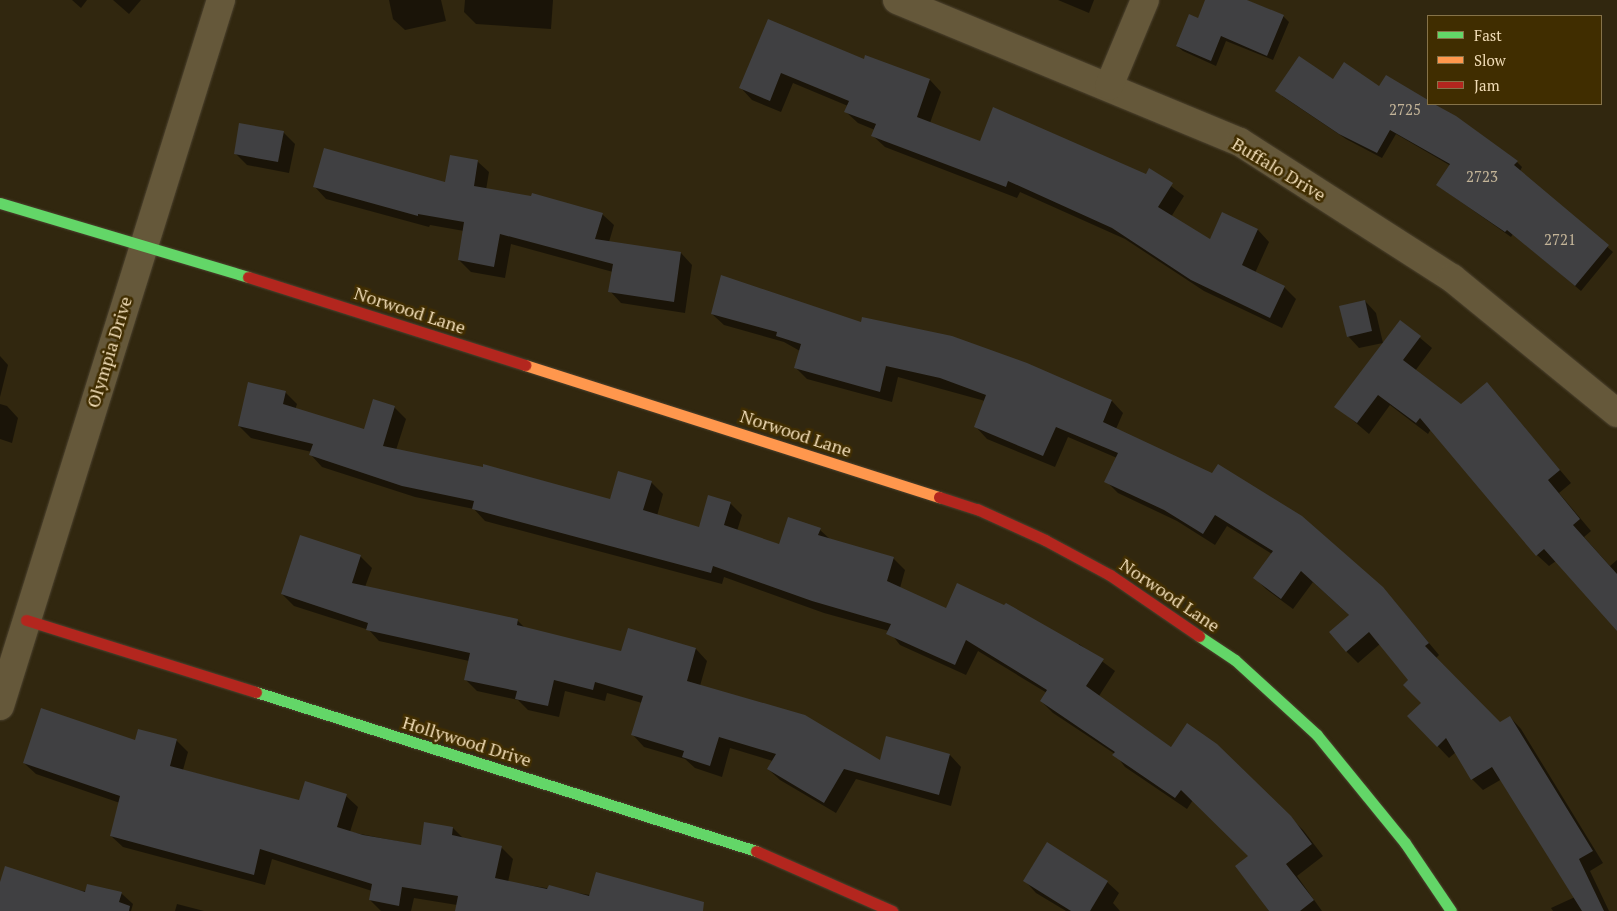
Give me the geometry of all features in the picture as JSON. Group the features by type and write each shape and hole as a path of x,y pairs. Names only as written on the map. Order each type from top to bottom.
{"street":[{"name":"Olympia Drive","path":"0,706 143,244 221,0"},
{"name":"Buffalo Drive","path":"897,0 1240,142 1436,268 1617,413"},
{"path":"1108,86 1145,0"},
{"name":"Norwood Lane","path":"0,203 143,244 978,509 1045,540 1110,575 1235,660 1317,735 1399,835 1451,911"},
{"name":"Hollywood Drive","path":"26,620 746,847 892,911"}],"building":[{"path":"1205,0 1247,0 1284,15 1267,56 1221,36 1211,61 1176,46 1189,14 1198,18"},
{"path":"768,19 864,59 865,55 930,79 917,117 980,141 993,107 1146,174 1149,168 1173,183 1158,207 1210,239 1222,212 1258,229 1242,265 1285,286 1270,318 1191,280 1112,228 1008,181 1006,187 871,136 876,124 844,112 849,101 781,73 770,101 739,88"},
{"path":"1299,56 1333,79 1344,62 1379,86 1386,75 1427,99 1427,105 1436,105 1456,116 1518,161 1514,165 1609,245 1575,286 1507,230 1505,232 1436,185 1450,164 1390,130 1377,153 1339,134 1275,91"},
{"path":"239,123 284,131 278,162 234,154"},
{"path":"324,148 445,182 450,155 478,160 474,186 531,196 532,193 603,213 595,239 681,252 674,302 608,292 613,264 500,234 494,267 458,260 464,222 418,214 418,216 313,187"},
{"path":"721,275 861,322 862,317 952,336 1027,363 1112,400 1103,422 1212,473 1218,464 1302,516 1383,587 1429,643 1425,646 1500,722 1510,716 1593,851 1579,859 1604,911 1582,911 1492,767 1471,780 1446,738 1437,747 1407,716 1421,703 1403,685 1408,680 1369,632 1346,652 1329,632 1349,615 1301,571 1281,599 1253,578 1273,551 1215,515 1203,534 1164,510 1104,482 1118,453 1056,427 1043,456 974,427 986,395 940,378 886,366 880,392 794,368 801,344 776,336 777,332 711,314"},
{"path":"1365,300 1372,331 1347,337 1339,306"},
{"path":"1400,320 1421,336 1403,360 1461,404 1487,382 1560,470 1548,480 1580,519 1573,525 1617,574 1617,631 1544,549 1536,556 1420,418 1416,423 1378,395 1357,423 1334,407"},
{"path":"248,382 286,391 283,404 364,429 373,399 395,406 383,446 483,467 483,464 610,499 618,471 652,481 643,510 699,527 708,495 731,502 724,525 779,544 788,517 821,528 818,535 894,557 887,581 946,608 957,583 1004,605 1006,603 1104,659 1086,686 1171,747 1187,723 1217,744 1291,816 1312,844 1286,864 1314,900 1300,911 1269,911 1235,866 1248,856 1181,790 1175,798 1112,755 1115,752 1040,701 1047,690 966,640 955,665 886,634 891,624 812,601 713,566 711,573 472,509 474,501 402,486 309,455 313,444 238,426"},
{"path":"300,535 361,555 352,583 518,619 517,625 621,651 628,628 696,648 687,681 805,715 880,760 886,736 950,754 939,795 844,769 824,803 767,769 776,754 719,737 710,766 682,757 684,751 631,735 643,696 595,682 593,690 554,680 548,706 515,699 517,691 464,680 470,653 366,630 368,623 281,594"},
{"path":"41,708 135,740 138,729 177,739 170,766 299,800 305,781 347,794 337,827 363,835 421,845 424,822 453,827 452,835 502,846 495,878 547,889 549,885 589,896 596,872 704,902 703,911 455,911 458,896 402,887 399,906 369,900 372,884 260,849 254,875 110,836 120,796 23,763"},
{"path":"1047,842 1108,881 1090,911 1071,911 1023,881"},
{"path":"5,866 85,892 87,884 122,892 119,902 130,906 129,911 0,911 0,882"}],"traffic: fast":[{"path":"0,203 248,277"},
{"path":"1199,636 1235,660 1317,735 1405,843 1451,911"},
{"path":"256,692 756,851"}],"traffic: slow":[{"path":"525,365 939,497"}],"traffic: jam":[{"path":"248,277 525,365"},
{"path":"939,497 977,509 1045,540 1110,575 1199,636"},
{"path":"26,620 256,692"},
{"path":"756,851 892,911"}]}
